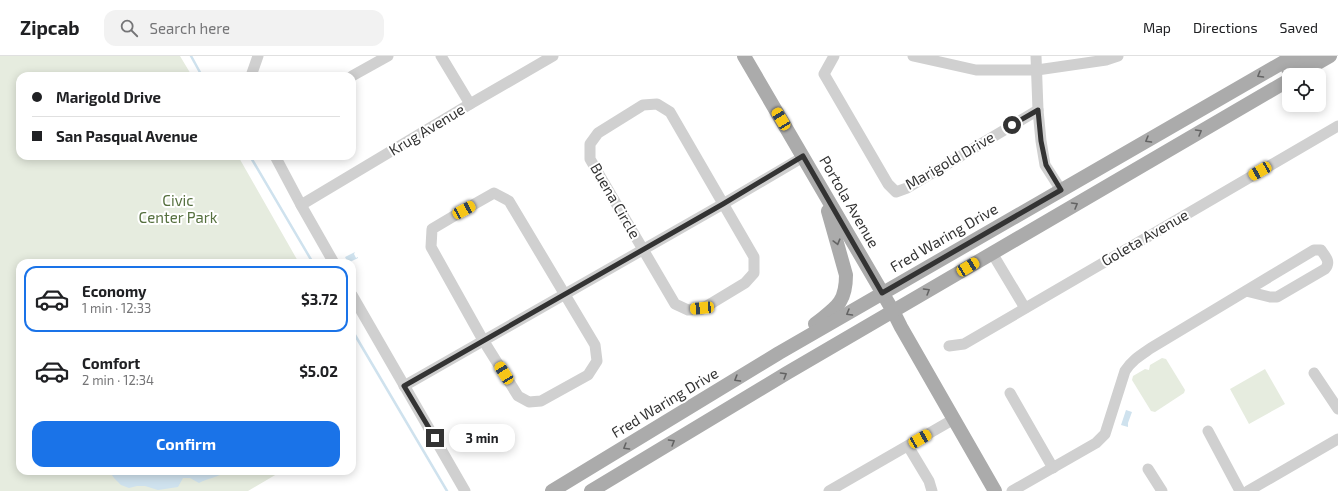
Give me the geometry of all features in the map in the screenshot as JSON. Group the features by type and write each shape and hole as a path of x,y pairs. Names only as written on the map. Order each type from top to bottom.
{"main road":[{"name":"Portola Avenue","path":"744,56 893,311 995,491"},
{"name":"Fred Waring Drive","path":"552,491 779,353 1294,56"},
{"path":"1290,68 1310,56"},
{"path":"1309,68 1330,56"},
{"path":"591,491 787,373 1282,84"},
{"path":"986,256 984,251 993,242 1056,205 1064,197 1061,190"},
{"path":"779,353 838,305 844,296 846,275 823,191"}],"street":[{"path":"252,72 258,56"},
{"path":"356,74 388,56"},
{"path":"441,56 470,104"},
{"name":"Krug Avenue","path":"301,205 553,56"},
{"name":"Marigold Drive","path":"834,56 824,74 888,184 896,192 907,188 1038,110"},
{"path":"913,56 976,70 1036,70 1106,60 1118,56"},
{"path":"1036,56 1041,141 1046,165 1061,190"},
{"name":"Buena Circle","path":"656,104 670,112 723,204 754,257 754,273 745,283 702,308 688,310 675,304 590,159 590,144 598,132 643,105 656,104"},
{"name":"Goleta Avenue","path":"950,346 964,344 1338,126"},
{"path":"404,386 723,204 803,156"},
{"path":"277,160 332,259"},
{"path":"494,194 510,201 564,294 595,345 597,361 588,375 541,401 529,402 518,396 431,247 432,230 464,210 494,194"},
{"path":"1012,491 1096,443 1105,434 1125,371 1130,363 1151,348 1314,250 1321,250 1328,261 1328,266 1325,269 1277,297 1270,297 1246,291"},
{"path":"986,256 1025,308"},
{"path":"356,302 465,491"},
{"path":"1314,373 1338,409"},
{"path":"1010,393 1053,468"},
{"path":"828,491 954,419"},
{"path":"1208,431 1240,491"},
{"path":"1248,491 1338,439"},
{"path":"908,446 929,481 932,491"},
{"path":"1148,469 1162,491"}],"green space":[{"name":"Civic Center Park","path":"0,56 180,56 190,72 16,72 16,160 240,160 297,259 16,259 16,475 275,475 248,491 0,491"},
{"path":"1162,358 1166,359 1185,390 1184,393 1155,412 1151,411 1132,380 1133,376 1145,369 1149,370 1150,365"},
{"path":"1265,369 1285,404 1249,424 1230,389"}],"water":[{"path":"355,252 354,254 356,258 358,258 346,259 345,257"},
{"path":"1126,410 1132,412 1128,427 1121,425"},
{"path":"112,475 219,475 199,483 190,478 183,478 178,487 158,490 145,486 129,488 121,485"}],"waterway":[{"path":"191,56 200,72"},
{"path":"252,160 311,259"},
{"path":"356,337 447,491"}],"route":[{"path":"435,438 404,386 723,204 803,156 882,293 1061,190 1046,165 1041,141 1038,110 1012,125"}]}
